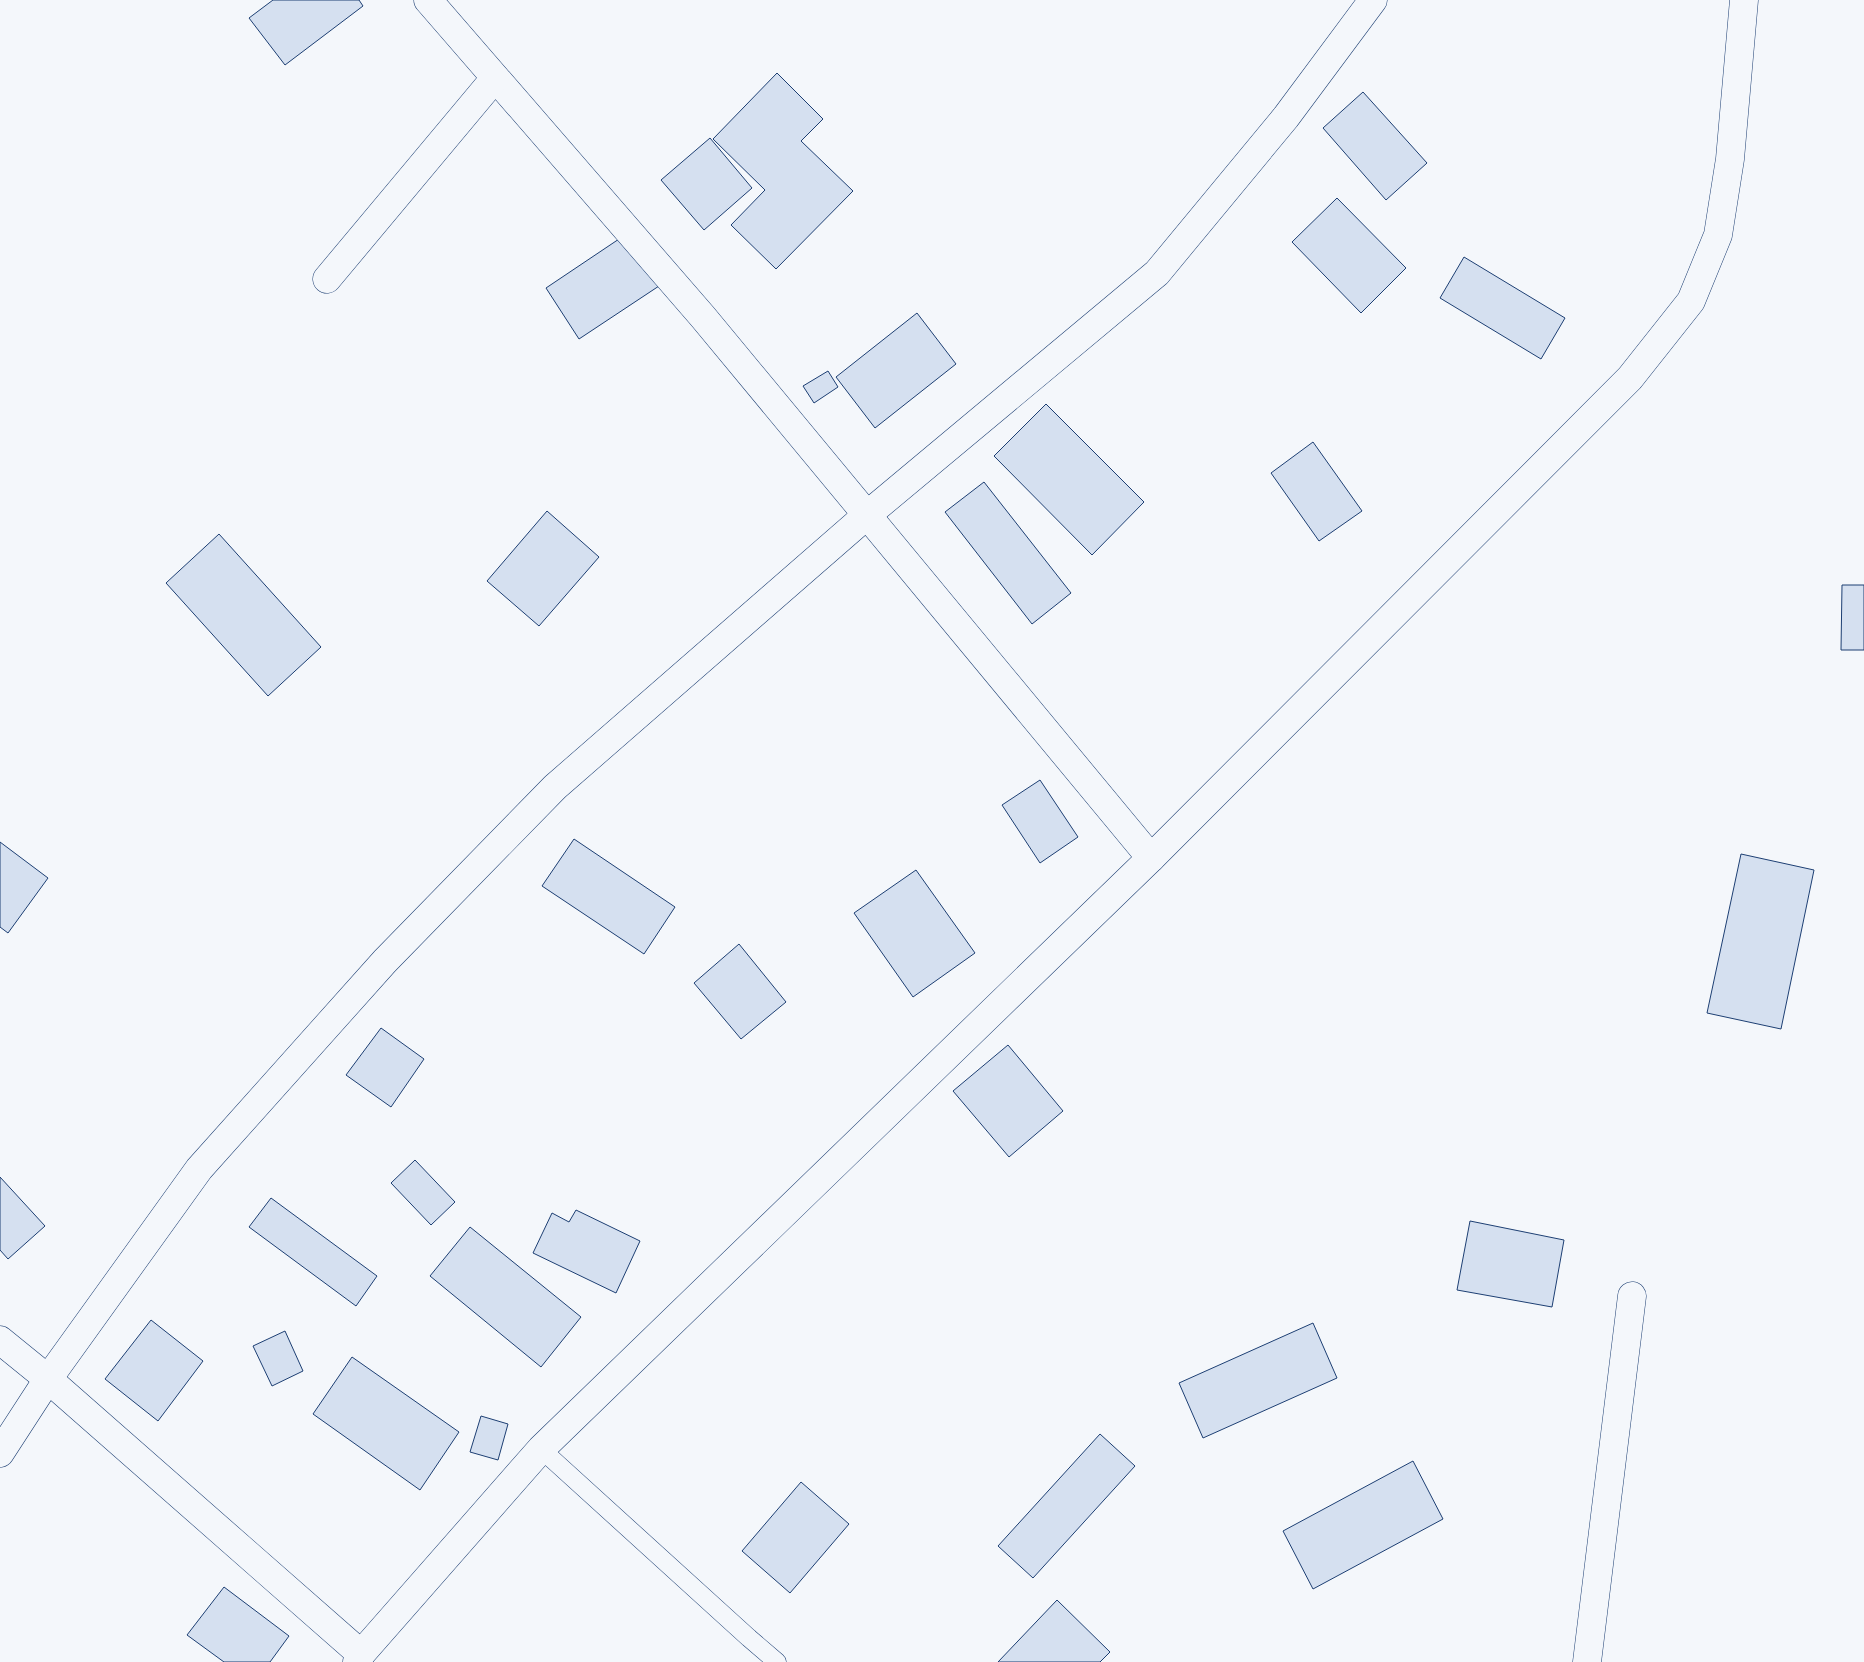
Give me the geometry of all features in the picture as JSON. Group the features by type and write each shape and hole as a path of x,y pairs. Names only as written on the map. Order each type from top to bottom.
{"street":[{"path":"428,0 703,317 1151,858"},
{"path":"0,1454 48,1379 198,1169 385,961 555,787 867,515 1157,273 1286,117 1373,0"},
{"path":"0,1340 48,1379 359,1658 541,1449 1151,858 1630,378 1691,301 1718,235 1730,159 1744,0"},
{"path":"327,279 496,78"},
{"path":"1587,1662 1632,1296"}],"lane":[{"path":"541,1449 777,1662"}],"building":[{"path":"273,0 359,0 363,6 285,65 249,18"},
{"path":"777,73 823,119 801,141 853,191 776,269 731,225 765,190 713,139"},
{"path":"1363,92 1427,163 1386,200 1323,128"},
{"path":"710,138 752,188 704,230 661,180"},
{"path":"1337,198 1406,268 1361,313 1292,242"},
{"path":"625,235 659,286 579,339 546,288"},
{"path":"1464,257 1565,318 1541,359 1440,298"},
{"path":"917,313 956,364 875,428 836,377"},
{"path":"828,371 838,387 814,403 803,386"},
{"path":"1046,404 1144,502 1092,555 994,456"},
{"path":"1313,442 1362,511 1319,541 1271,473"},
{"path":"984,482 1071,593 1032,624 945,512"},
{"path":"547,511 599,557 539,626 487,581"},
{"path":"219,534 321,647 268,696 166,583"},
{"path":"1842,585 1864,585 1864,650 1841,650"},
{"path":"1040,780 1078,837 1040,863 1002,805"},
{"path":"574,839 675,907 644,954 542,886"},
{"path":"0,842 48,878 8,933 0,927"},
{"path":"1741,854 1814,870 1781,1029 1707,1013"},
{"path":"916,870 975,953 913,997 854,913"},
{"path":"739,944 786,1002 741,1039 694,983"},
{"path":"381,1028 424,1059 391,1107 346,1075"},
{"path":"1008,1045 1063,1111 1009,1157 953,1091"},
{"path":"415,1160 455,1202 431,1225 391,1183"},
{"path":"0,1177 45,1226 8,1259 0,1250"},
{"path":"271,1198 377,1276 356,1306 249,1227"},
{"path":"576,1210 640,1241 616,1293 533,1253 552,1213 569,1222"},
{"path":"1470,1221 1564,1240 1552,1307 1457,1290"},
{"path":"470,1227 581,1317 541,1367 430,1276"},
{"path":"151,1320 203,1361 158,1421 105,1379"},
{"path":"1313,1323 1337,1378 1203,1438 1179,1383"},
{"path":"285,1331 303,1371 272,1386 253,1346"},
{"path":"352,1357 459,1432 420,1490 313,1414"},
{"path":"481,1416 508,1424 498,1460 470,1452"},
{"path":"1100,1434 1135,1466 1033,1578 998,1546"},
{"path":"1413,1461 1443,1519 1313,1589 1283,1531"},
{"path":"801,1482 849,1524 790,1593 742,1551"},
{"path":"224,1587 289,1636 270,1662 224,1662 187,1635"},
{"path":"1057,1600 1110,1652 1100,1662 998,1662"}]}
